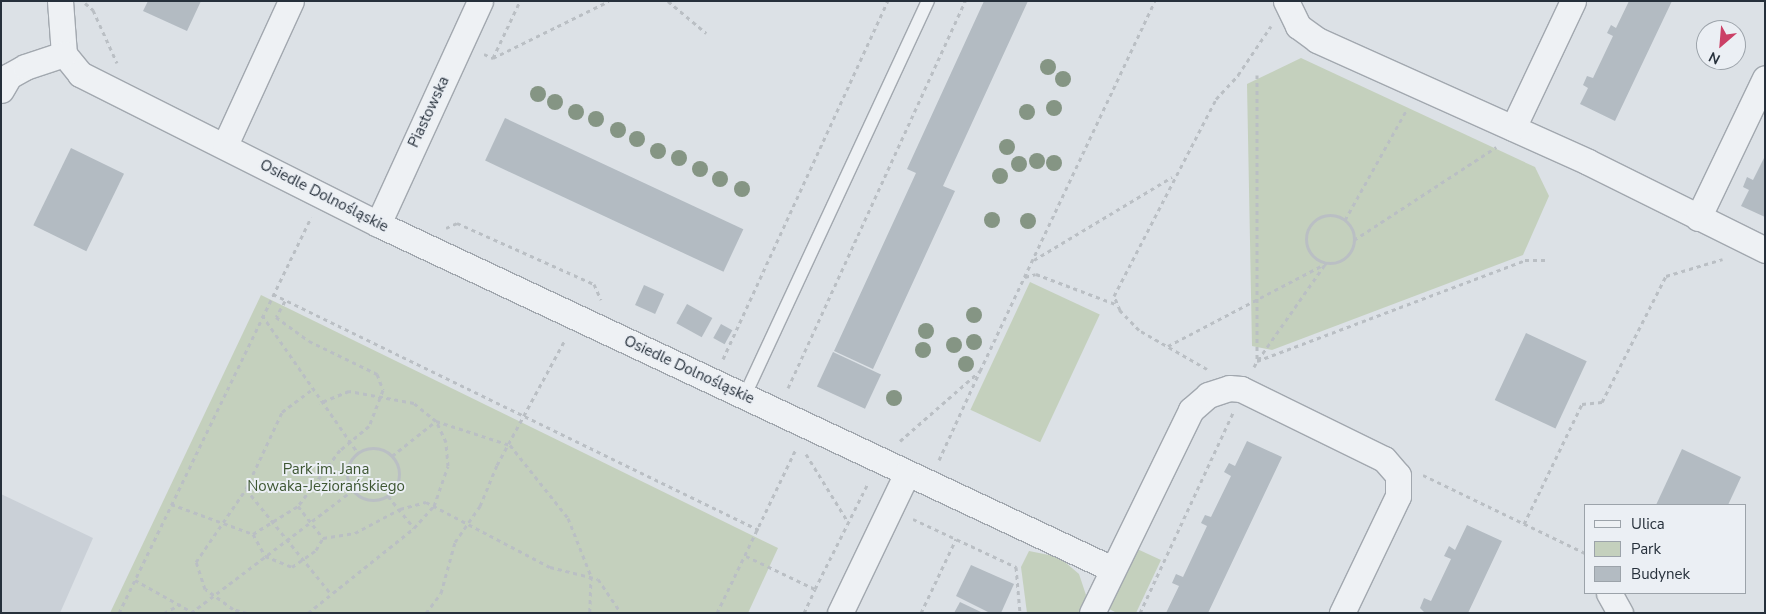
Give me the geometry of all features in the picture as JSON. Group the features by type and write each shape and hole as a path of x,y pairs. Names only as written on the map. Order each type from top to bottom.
{"street":[{"path":"1,90 9,76 24,67 64,54 60,1"},
{"path":"225,145 292,1"},
{"name":"Piastowska","path":"378,224 480,1"},
{"path":"1509,135 1573,1"},
{"path":"1285,3 1298,26 1316,40 1509,135 1698,218 1765,250"},
{"name":"Osiedle Dolnośląskie","path":"64,54 80,74 225,145 378,224 748,386 879,460 1112,569"},
{"path":"1698,218 1765,78"},
{"path":"1092,613 1191,410 1208,395 1241,389 1384,459 1398,475 1398,496 1342,613"},
{"path":"840,613 907,473"},
{"path":"1610,594 1620,613"}],"lane":[{"path":"748,386 928,1"}],"path":[{"path":"493,58 520,1"},
{"path":"493,58 610,1"},
{"path":"668,1 706,33"},
{"path":"722,363 888,1"},
{"path":"788,388 965,1"},
{"path":"932,456 939,460 1155,1"},
{"path":"1241,389 1139,330 1118,306 1114,296 1172,177 1216,99 1238,75 1285,3"},
{"path":"461,43 493,58"},
{"path":"1257,75 1258,361"},
{"path":"1345,220 1412,99"},
{"path":"1168,346 1327,263 1349,254 1354,240 1509,135"},
{"path":"1032,261 1172,177"},
{"path":"118,613 272,294 322,195"},
{"path":"1327,263 1308,249 1310,225 1322,216 1345,220"},
{"path":"1345,220 1354,240"},
{"path":"440,230 457,223 594,284 604,306"},
{"path":"1524,524 1582,404 1602,402 1666,276 1727,258 1743,240"},
{"path":"1258,361 1525,260 1549,260"},
{"path":"1140,613 1241,389 1258,361 1327,263"},
{"path":"1025,276 1036,274 1118,306"},
{"path":"272,294 524,419 759,530"},
{"path":"253,534 273,518 298,506 313,482 369,426 381,396 377,374 309,341 276,317 285,301"},
{"path":"262,315 319,403 358,453"},
{"path":"426,613 441,593 455,542 469,523 524,419 553,356 571,332"},
{"path":"713,359 722,363 748,386 788,388 796,392"},
{"path":"804,613 879,460 980,371"},
{"path":"247,613 213,596 196,574 196,562 220,522 246,489 282,412 311,390"},
{"path":"319,403 349,391 414,403 436,420 510,445 548,488 568,518 591,576 590,613"},
{"path":"392,456 436,420"},
{"path":"308,613 414,528 434,506 448,466 446,442 436,420"},
{"path":"892,437 908,445"},
{"path":"717,613 759,530 799,443 848,522"},
{"path":"379,449 392,456 398,481 388,496 366,500 352,490 348,467 358,453 379,449"},
{"path":"1398,475 1418,473 1584,553"},
{"path":"246,489 273,518 331,594"},
{"path":"135,580 182,604 192,612 352,490"},
{"path":"388,496 414,528"},
{"path":"172,504 253,534 265,556 292,567 304,559 323,538 355,533 400,509 426,502 550,567 598,579 621,613"},
{"path":"298,506 323,538"},
{"path":"890,509 1016,567 1020,613"},
{"path":"921,613 956,539"},
{"path":"746,556 815,589"},
{"path":"164,613 182,604"}],"shaded area":[{"path":"1,494 93,538 60,613 1,613"}],"green space":[{"path":"1301,58 1535,167 1549,196 1523,255 1272,350 1252,346 1247,84"},
{"path":"1030,282 1100,315 1040,442 970,410"},
{"name":"Park im. Jana Nowaka-Jeziorańskiego","path":"261,295 778,548 748,613 110,613"},
{"path":"1135,548 1161,560 1136,613 1117,613 1107,608"},
{"path":"1029,551 1059,557 1079,574 1086,595 1082,613 1027,613 1021,567"}],"building":[{"path":"148,1 201,1 187,31 143,11"},
{"path":"984,1 1028,1 943,186 955,191 873,369 834,351 916,173 907,169"},
{"path":"1629,1 1672,1 1615,121 1580,104 1588,88 1583,85 1587,76 1593,78 1613,36 1607,33 1611,25 1616,28"},
{"path":"505,118 743,229 723,272 485,161"},
{"path":"71,148 124,174 86,251 33,225"},
{"path":"1765,156 1765,217 1741,206 1749,190 1743,187 1747,177 1753,180"},
{"path":"644,285 664,294 655,314 635,305"},
{"path":"687,304 712,318 702,337 676,323"},
{"path":"721,324 732,330 725,344 713,338"},
{"path":"1526,333 1587,361 1555,428 1495,400"},
{"path":"833,352 881,374 865,409 817,386"},
{"path":"1247,441 1282,457 1208,613 1166,613 1179,586 1172,583 1176,574 1183,577 1207,526 1201,523 1205,515 1211,517 1231,476 1224,472 1229,463 1235,466"},
{"path":"1682,449 1741,477 1728,504 1656,504"},
{"path":"1467,525 1502,541 1468,613 1425,613 1420,608 1424,598 1431,601 1451,559 1444,556 1449,546 1455,550"},
{"path":"971,565 1014,584 1001,613 990,613 956,596"},
{"path":"960,602 983,613 954,613"}]}
